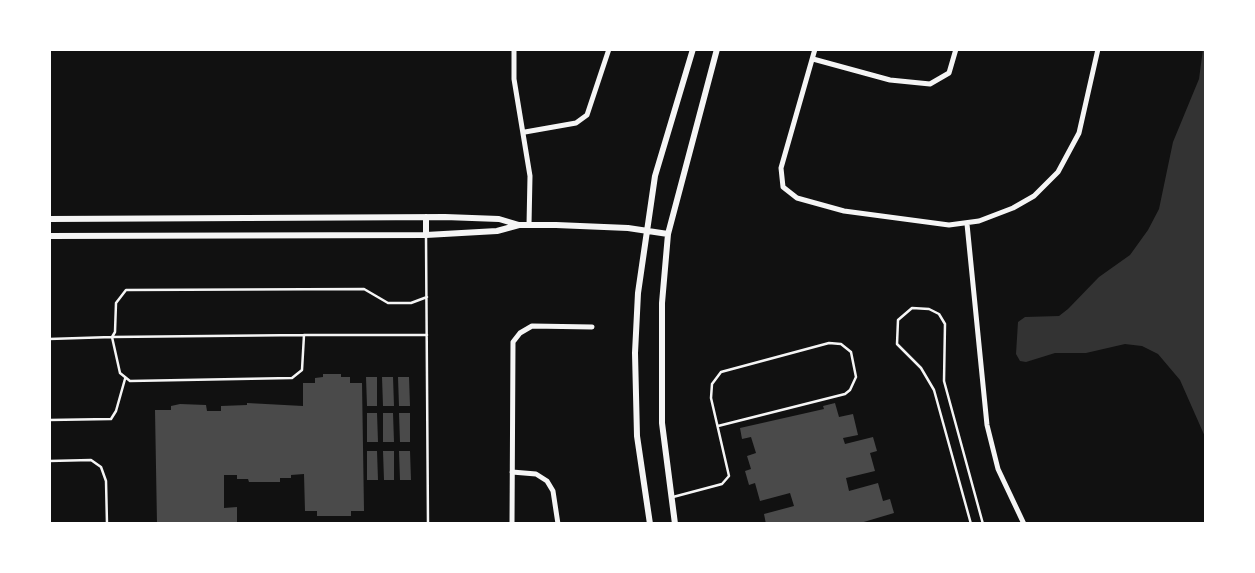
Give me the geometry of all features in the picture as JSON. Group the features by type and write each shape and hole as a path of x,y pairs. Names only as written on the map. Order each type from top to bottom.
{"street":[{"path":"513,49 514,79 525,132 530,176 529,225"},
{"path":"525,132 576,123 587,115 610,49"},
{"path":"650,524 637,436 635,353 645,231 655,176 693,49"},
{"path":"674,524 662,423 661,354 668,234 716,49"},
{"path":"815,49 781,167 783,187 797,198 867,216 940,224 967,223 1013,208 1043,188 1058,172 1080,133 1098,49"},
{"path":"813,60 902,82 926,85 939,82 950,70 956,49"},
{"path":"49,219 426,217 499,219 519,225"},
{"path":"426,217 426,235"},
{"path":"967,223 987,425 998,469 1024,524"},
{"path":"49,236 426,235 497,231 519,225 668,234"},
{"path":"512,524 512,346 520,332 535,326 592,327"},
{"path":"512,472 536,474 547,481 552,491 558,524"}],"lane":[{"path":"426,235 428,524"},
{"path":"49,420 111,419 117,411 125,379 118,368 112,337 116,332 116,303 127,290 365,289 388,303 411,303 427,297"},
{"path":"971,524 934,390 921,368 900,348 896,338 898,320 912,308 929,309 939,314 945,324 944,382 983,524"},
{"path":"125,379 292,378 302,370 304,335"},
{"path":"49,339 427,335"},
{"path":"670,498 727,481 729,471 718,426 711,392 712,384 721,372 829,343 841,344 851,352 856,377 845,394 718,426"},
{"path":"49,461 90,460 101,467 106,481 107,524"}],"shaded area":[{"path":"1203,49 1206,49 1206,439 1180,380 1158,354 1142,346 1125,344 1086,353 1055,353 1026,362 1020,361 1016,354 1018,322 1025,317 1059,316 1099,277 1130,255 1148,230 1159,209 1173,142 1199,79"}],"building":[{"path":"323,374 341,374 341,377 350,377 350,383 362,383 364,511 351,511 351,516 317,516 317,511 305,511 304,474 280,478 280,482 249,482 248,479 237,479 237,475 224,475 224,508 237,507 237,524 157,524 155,410 171,410 171,406 180,404 206,405 207,411 221,411 221,406 247,403 303,406 303,383 315,383 315,378 323,377"},
{"path":"366,377 377,377 377,406 367,406"},
{"path":"382,377 393,377 394,406 383,406"},
{"path":"398,377 409,377 410,406 399,406"},
{"path":"835,403 839,417 853,414 858,435 843,438 845,444 873,437 877,451 870,453 875,471 846,478 849,491 878,483 883,501 890,499 894,513 857,524 766,524 764,514 794,506 790,493 760,501 755,483 749,485 745,471 751,469 747,456 756,453 751,437 742,439 740,428 824,409 823,406"},
{"path":"367,413 377,413 378,442 367,442"},
{"path":"383,413 393,413 394,442 383,442"},
{"path":"399,413 410,413 410,442 400,442"},
{"path":"367,451 377,451 378,480 367,480"},
{"path":"383,451 394,451 394,480 384,480"},
{"path":"399,451 410,451 411,480 400,480"}]}
